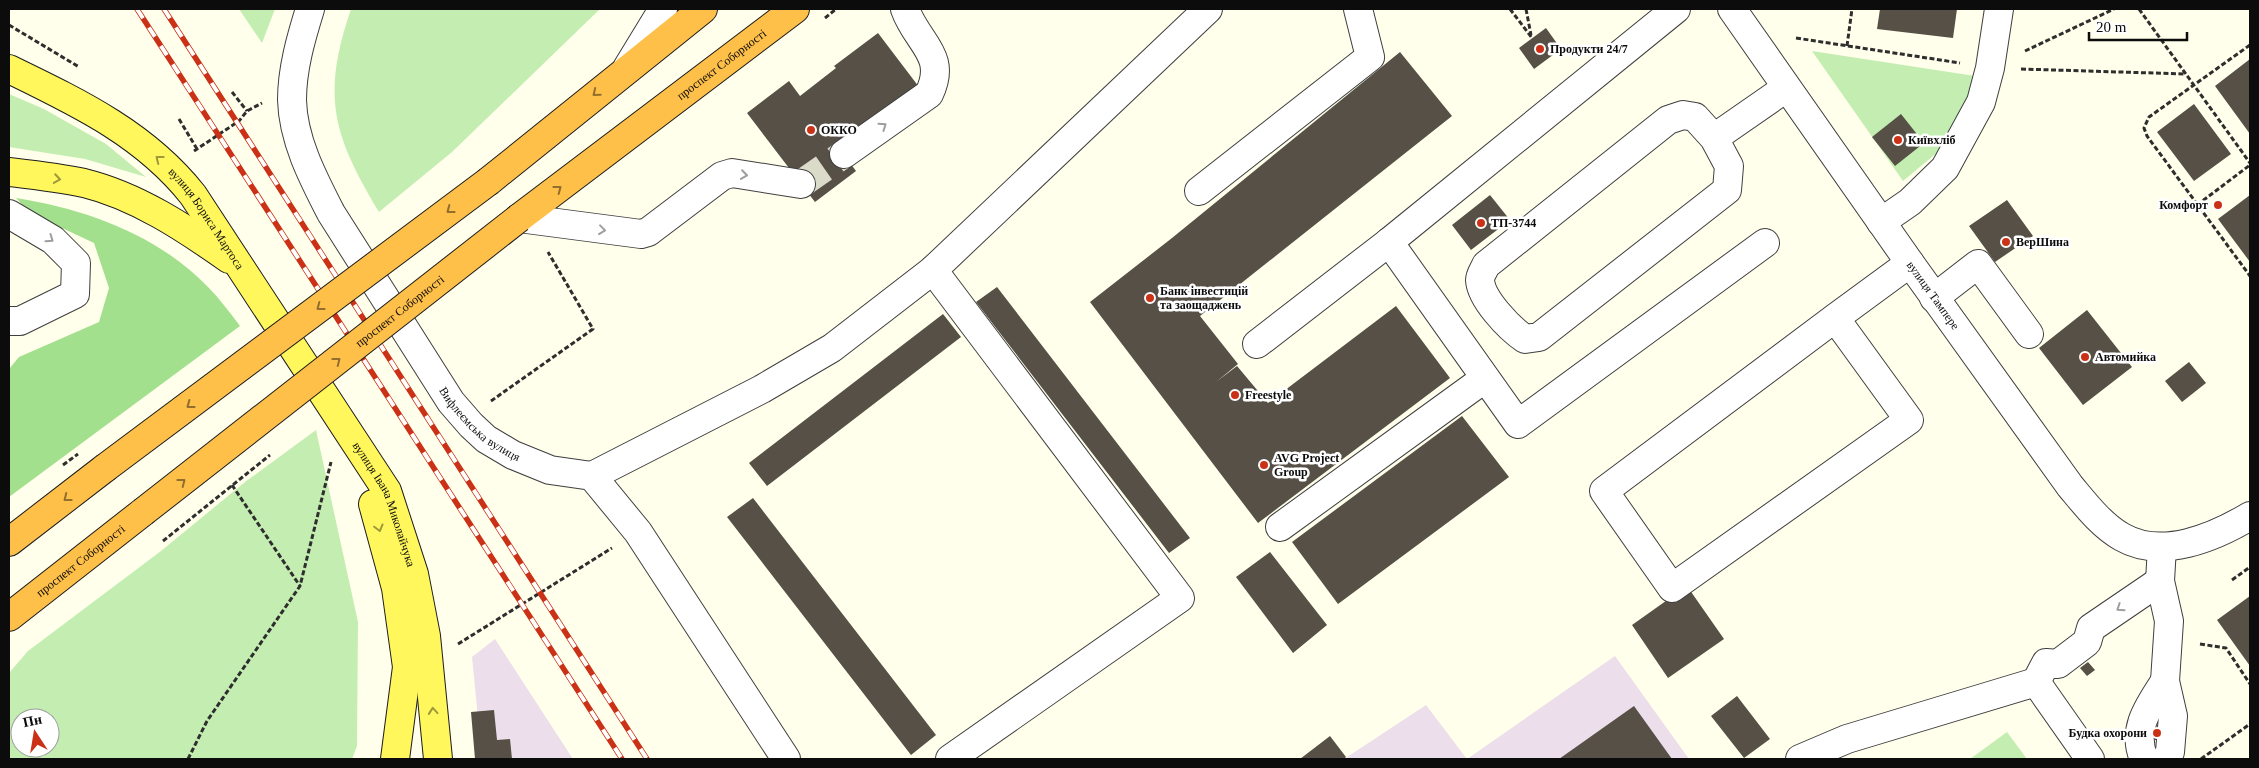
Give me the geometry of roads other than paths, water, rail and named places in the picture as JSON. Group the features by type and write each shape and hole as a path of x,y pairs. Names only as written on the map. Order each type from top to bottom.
{"highway":[{"path":"9,542 489,181 627,68 703,9"},
{"name":"проспект Соборності","path":"9,617 519,218 795,9"}],"main road":[{"name":"вулиця Бориса Мартоса","path":"9,69 120,128 173,169 193,195 240,267"},
{"name":"вулиця Бориса Мартоса","path":"9,172 85,184 140,204 194,235 240,267"},
{"path":"240,267 356,448"},
{"name":"вулиця Івана Миколайчука","path":"356,448 396,588 407,666 395,759"},
{"name":"вулиця Івана Миколайчука","path":"356,448 387,491 414,574 426,636 438,759"}],"street":[{"name":"Вифлеємська вулиця","path":"310,9 297,52 292,100 300,144 314,180 331,212 451,402 471,425 486,439 513,455 550,470 592,476"},
{"path":"627,68 663,9"},
{"path":"844,154 929,94 934,83 937,69 933,57 905,9"},
{"path":"786,759 638,532 592,476 762,389 832,348 933,270 1208,9"},
{"path":"1199,191 1370,57 1358,9"},
{"path":"1257,344 1389,242 1676,9"},
{"name":"вулиця Тампере","path":"1732,9 1934,298 2070,486 2097,519 2124,538 2162,547"},
{"path":"1881,222 1910,202 1945,168 1981,102 1990,68 1999,9"},
{"path":"1714,138 1786,88"},
{"path":"1683,115 1695,117 1714,138 1729,166 1727,190 1539,337 1525,339 1511,329 1482,291 1480,277 1486,265 1668,120 1683,115"},
{"path":"519,218 640,234 648,232 722,176 732,173 801,184"},
{"path":"9,214 53,240 76,264 74,294 20,320 9,321"},
{"path":"1389,242 1484,379 1518,424 1765,243"},
{"path":"1834,318 1909,420 1672,588 1604,491 1834,318 1910,264"},
{"path":"1934,298 1978,264 2030,334"},
{"path":"933,270 1180,598 950,759"},
{"path":"1280,527 1484,379"},
{"path":"2166,759 2170,752 2173,716 2165,681 2169,622 2160,581 2162,547 2221,532 2250,516"},
{"path":"1800,759 1847,739 2041,672 2058,664 2087,642 2091,628 2160,581"},
{"path":"2041,672 2090,759"},
{"path":"2144,759 2140,748 2143,714 2165,681"}],"tunnel":[{"path":"801,184 844,154"}],"railway":[{"path":"137,9 622,759"},
{"path":"164,9 647,759"}],"place":[{"name":"Продукти 24/7","path":"1540,49"},
{"name":"ОККО","path":"811,130"},
{"name":"Київхліб","path":"1898,140"},
{"name":"Комфорт","path":"2218,205"},
{"name":"ТП-3744","path":"1481,223"},
{"name":"ВерШина","path":"2006,242"},
{"name":"Банк інвестицій та заощаджень","path":"1150,298"},
{"name":"Автомийка","path":"2085,357"},
{"name":"Freestyle","path":"1235,395"},
{"name":"AVG Project Group","path":"1264,465"},
{"name":"Будка охорони","path":"2157,733"}]}
